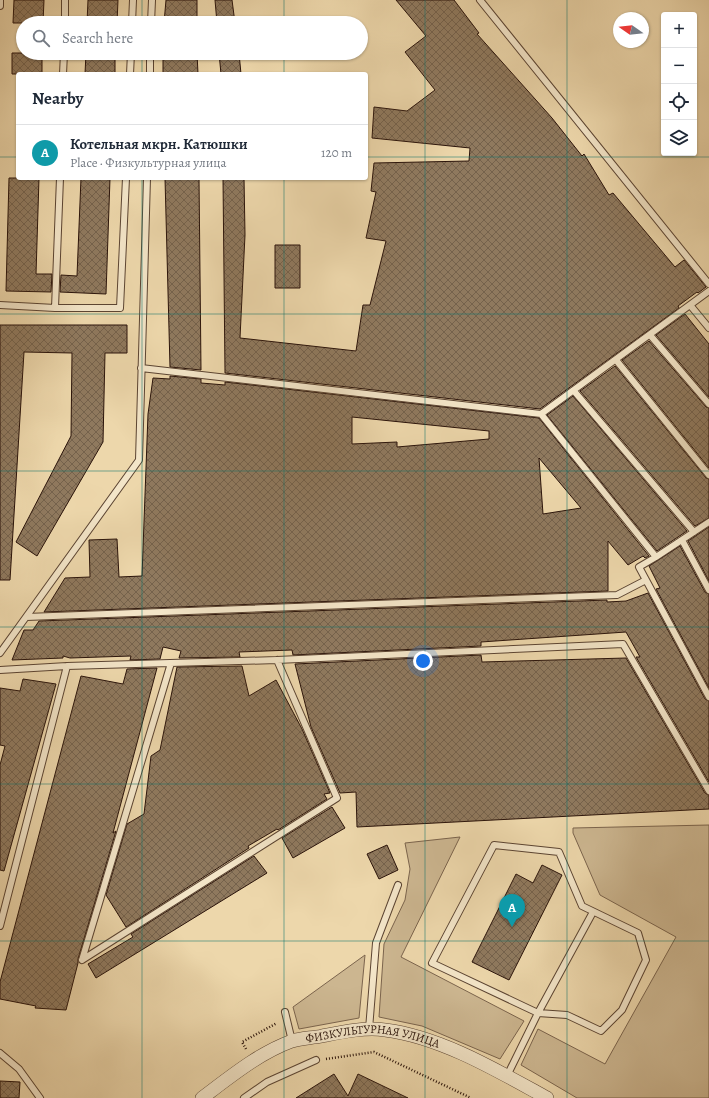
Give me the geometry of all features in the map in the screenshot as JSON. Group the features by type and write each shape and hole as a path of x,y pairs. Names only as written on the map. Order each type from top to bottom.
{"street":[{"name":"ФИЗКУЛЬТУРНАЯ УЛИЦА","path":"202,1098 252,1061 292,1041 339,1032 369,1029 385,1030 413,1036 442,1045 507,1076 547,1098"}],"lane":[{"path":"0,0 0,6"},
{"path":"64,16 65,0"},
{"path":"133,16 134,0"},
{"path":"151,16 152,0"},
{"path":"480,0 709,284"},
{"path":"63,72 64,60"},
{"path":"130,72 131,60"},
{"path":"150,60 150,72"},
{"path":"55,308 60,180"},
{"path":"0,306 120,308 126,180"},
{"path":"0,653 138,460 147,180"},
{"path":"141,368 541,414 709,291"},
{"path":"690,306 709,328"},
{"path":"650,335 709,404"},
{"path":"616,360 709,475"},
{"path":"574,391 694,532"},
{"path":"541,414 656,557"},
{"path":"709,522 639,567 709,697"},
{"path":"682,540 709,590"},
{"path":"26,617 617,595 646,580"},
{"path":"0,670 67,666 277,660 623,644 709,791"},
{"path":"171,663 82,960 337,798 277,660"},
{"path":"0,926 67,666"},
{"path":"494,845 560,852 582,906 638,933 646,960 622,1010 601,1031 567,1014 538,1013 432,963 494,845"},
{"path":"369,1029 376,943 398,885"},
{"path":"507,1076 538,1013 593,912"},
{"path":"285,1012 292,1041"},
{"path":"0,1053 19,1068 40,1098"},
{"path":"244,1098 266,1082 316,1060"}],"path":[{"path":"316,1060 374,1052 471,1098"}],"shaded area":[{"path":"709,825 709,1098 577,1098 521,1065 538,1029 605,1064 676,937 600,895 573,833 573,828"},
{"path":"460,837 401,957 524,1021 500,1059 422,1026 379,1017 384,944 405,900 410,869 405,843"},
{"path":"365,955 359,1018 299,1029 293,1007"}],"building":[{"path":"14,0 44,0 43,16 16,16 16,23 13,23"},
{"path":"88,0 118,0 117,16 87,16"},
{"path":"166,0 197,0 197,16 165,16"},
{"path":"215,0 232,0 234,16 216,16"},
{"path":"396,0 454,0 479,33 477,34 552,118 582,156 584,154 609,195 613,193 675,267 684,260 706,287 698,293 697,292 678,306 679,308 540,409 225,373 223,180 244,180 245,235 240,338 356,351 363,305 370,305 386,241 366,238 376,192 371,191 374,163 469,161 470,148 372,138 374,107 407,111 435,90 405,52 426,36"},
{"path":"12,53 16,53 16,60 42,60 42,72 16,72 16,74 12,74"},
{"path":"86,60 115,60 115,72 85,72"},
{"path":"163,60 197,60 198,72 163,72"},
{"path":"220,60 240,60 241,72 221,72"},
{"path":"9,178 16,178 16,180 39,180 36,274 52,274 51,292 6,291"},
{"path":"81,180 110,180 106,294 60,292 61,275 77,276"},
{"path":"165,180 199,180 201,370 170,367"},
{"path":"275,245 300,245 300,288 275,288"},
{"path":"685,314 709,344 709,397 656,335"},
{"path":"0,325 127,325 127,353 105,353 103,442 37,556 16,542 71,436 72,353 24,352 10,580 0,580"},
{"path":"649,341 706,407 709,408 709,468 622,360"},
{"path":"615,366 706,478 709,479 709,518 695,526 580,391"},
{"path":"170,376 201,379 201,383 225,385 225,382 539,418 649,556 645,558 643,556 628,565 608,541 608,591 44,612 65,578 90,577 89,540 117,539 119,577 142,576 148,414 153,378 170,379","holes":["352,417 489,431 489,439 397,447 397,442 352,444","539,458 581,508 543,514"]},
{"path":"573,396 687,531 657,551 547,415"},
{"path":"709,527 709,581 688,541"},
{"path":"680,546 705,592 709,594 709,688 656,589 660,588 649,566"},
{"path":"648,593 705,699 709,701 709,782 636,657 640,657 626,632 481,642 481,646 293,655 292,650 239,652 240,657 179,658 181,651 163,647 160,659 130,660 131,656 70,658 63,656 63,658 12,660 24,630 33,630 39,621 607,600 607,602 626,601"},
{"path":"481,655 482,662 626,658 705,793 709,795 709,809 357,827 356,792 340,793 311,727 295,664"},
{"path":"242,666 249,696 276,680 302,729 330,793 324,794 327,799 278,830 277,829 248,846 249,848 126,927 106,895 127,824 144,814 151,756 160,750 177,667"},
{"path":"157,668 113,833 116,831 78,959 66,1010 35,1008 36,1006 0,999 0,982 81,676 123,684 127,669"},
{"path":"23,679 56,684 4,871 0,870 0,765 5,746 0,745 0,688 20,691"},
{"path":"332,807 345,828 293,858 282,838"},
{"path":"387,845 398,870 379,879 367,854"},
{"path":"254,856 267,873 96,978 88,964 133,937 131,934"},
{"path":"542,865 562,875 509,980 472,962 516,874 533,883"},
{"path":"334,1074 348,1096 358,1074 408,1098 296,1098"},
{"path":"0,1081 20,1082 19,1098 0,1098"}],"place":[{"name":"Котельная мкрн. Катюшки","path":"512,927"}]}
